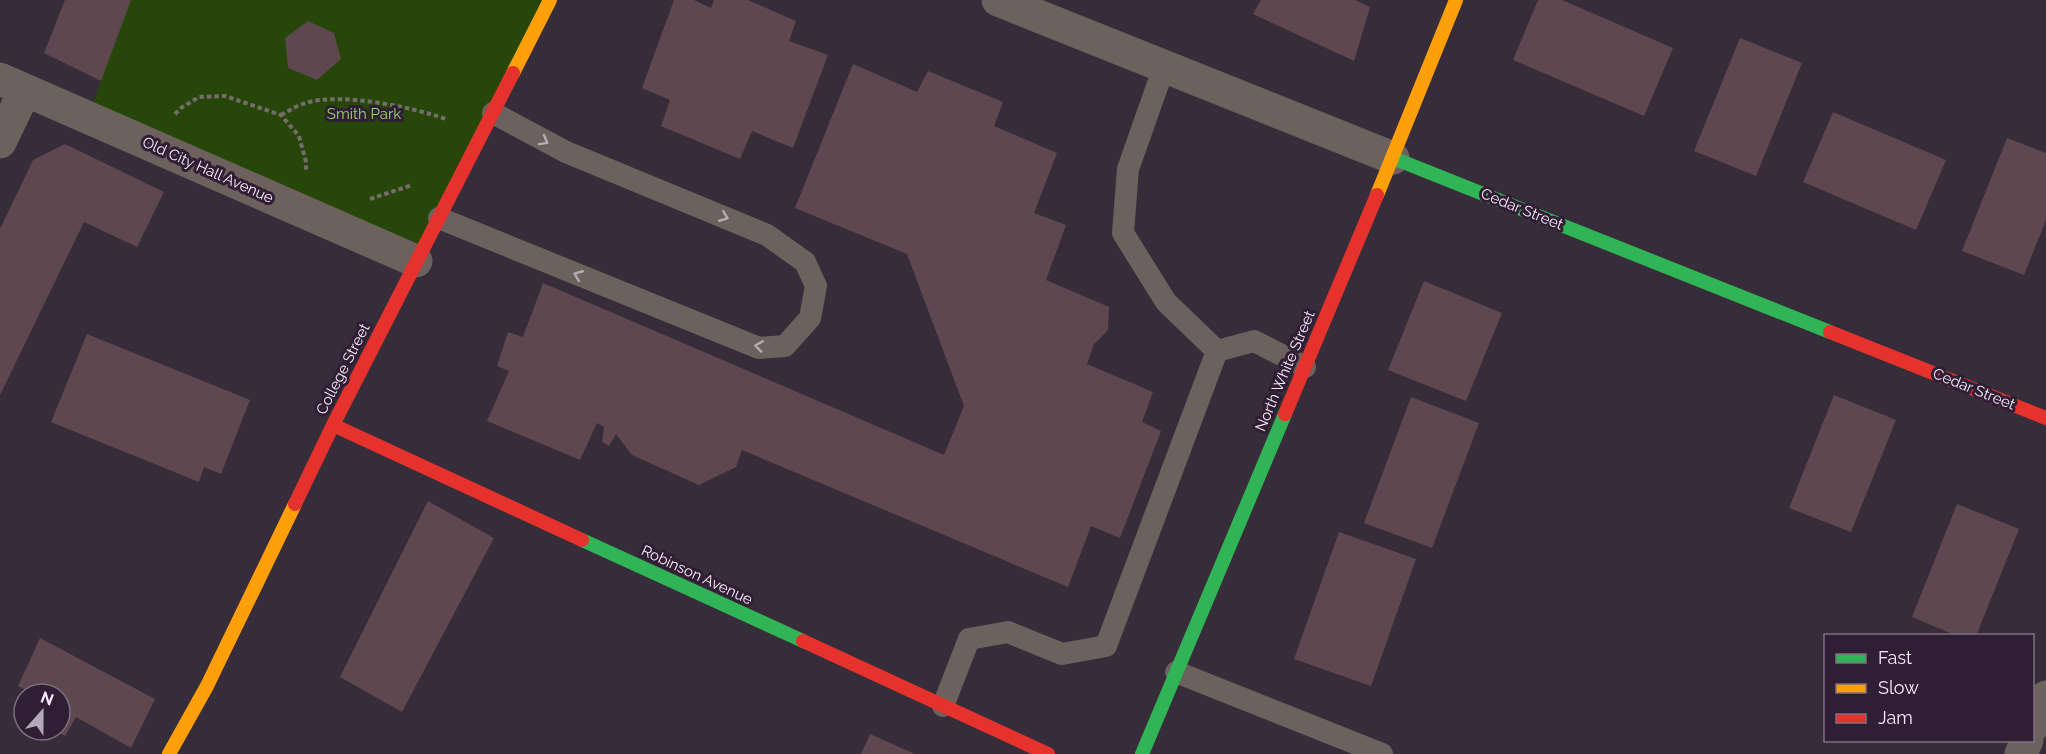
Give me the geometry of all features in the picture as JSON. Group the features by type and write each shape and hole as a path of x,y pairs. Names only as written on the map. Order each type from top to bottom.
{"street":[{"name":"College Street","path":"169,754 207,686 333,425 550,0"},
{"name":"Cedar Street","path":"998,0 1047,9 1164,67 2046,418"},
{"name":"North White Street","path":"1142,754 1393,158 1456,0"},
{"path":"0,142 12,84"},
{"name":"Old City Hall Avenue","path":"12,84 416,261"},
{"name":"Robinson Avenue","path":"333,425 1048,754"},
{"path":"2034,723 2046,697"}],"lane":[{"path":"1164,67 1128,169 1123,233 1166,302 1217,351"},
{"path":"439,218 759,348 785,346 810,318 816,286 805,262 767,235 488,122"},
{"path":"1217,351 1254,341 1305,367"},
{"path":"942,706 969,639 1008,632 1062,654 1106,646 1217,351"},
{"path":"1176,672 1382,754"}],"path":[{"path":"150,144 181,108 199,97 225,96 281,115 299,135 306,162 309,214 464,168"},
{"path":"281,115 306,103 328,100 360,101 488,122"}],"green space":[{"name":"Smith Park","path":"130,0 547,0 416,261 88,117"}],"building":[{"path":"65,0 131,0 101,81 44,53"},
{"path":"674,0 694,0 711,8 714,0 748,0 796,21 789,41 828,55 793,148 752,131 740,159 661,126 670,100 642,88"},
{"path":"1261,0 1355,0 1370,7 1354,61 1253,14"},
{"path":"1538,0 1562,0 1673,48 1644,116 1513,60"},
{"path":"308,21 334,33 341,59 317,80 288,68 285,38"},
{"path":"1740,38 1802,63 1756,176 1694,151"},
{"path":"853,64 917,92 928,71 1003,102 994,126 1057,153 1034,213 1066,225 1046,280 1109,307 1108,330 1094,344 1087,364 1153,392 1142,422 1161,431 1120,538 1091,526 1068,587 742,450 736,467 699,485 632,455 616,434 609,446 602,442 604,427 597,423 580,460 487,421 509,371 497,366 508,332 523,337 543,283 944,455 964,406 907,254 795,208"},
{"path":"1833,112 1946,160 1916,230 1803,182"},
{"path":"2007,138 2046,153 2046,220 2024,275 1962,251"},
{"path":"65,144 164,192 137,247 84,222 0,395 0,229 33,160"},
{"path":"1424,281 1502,313 1466,401 1388,370"},
{"path":"87,334 250,400 221,474 204,467 199,482 51,422"},
{"path":"1834,395 1896,420 1851,532 1789,508"},
{"path":"1411,397 1479,423 1432,548 1364,523"},
{"path":"428,501 494,538 402,712 340,677"},
{"path":"1957,504 2019,529 1977,634 1952,634 1912,617"},
{"path":"1339,532 1416,559 1371,686 1294,659"},
{"path":"40,638 155,699 131,748 76,717 72,724 72,682 20,682"},
{"path":"870,734 915,754 861,754"}],"traffic: fast":[{"path":"1393,158 1830,332"},
{"path":"1142,754 1285,414"},
{"path":"582,540 803,641"}],"traffic: slow":[{"path":"513,73 550,0"},
{"path":"1377,195 1456,0"},
{"path":"169,754 207,686 295,504"}],"traffic: jam":[{"path":"295,504 513,73"},
{"path":"1285,414 1377,195"},
{"path":"1830,332 2046,418"},
{"path":"333,425 582,540"},
{"path":"803,641 1048,754"}]}
